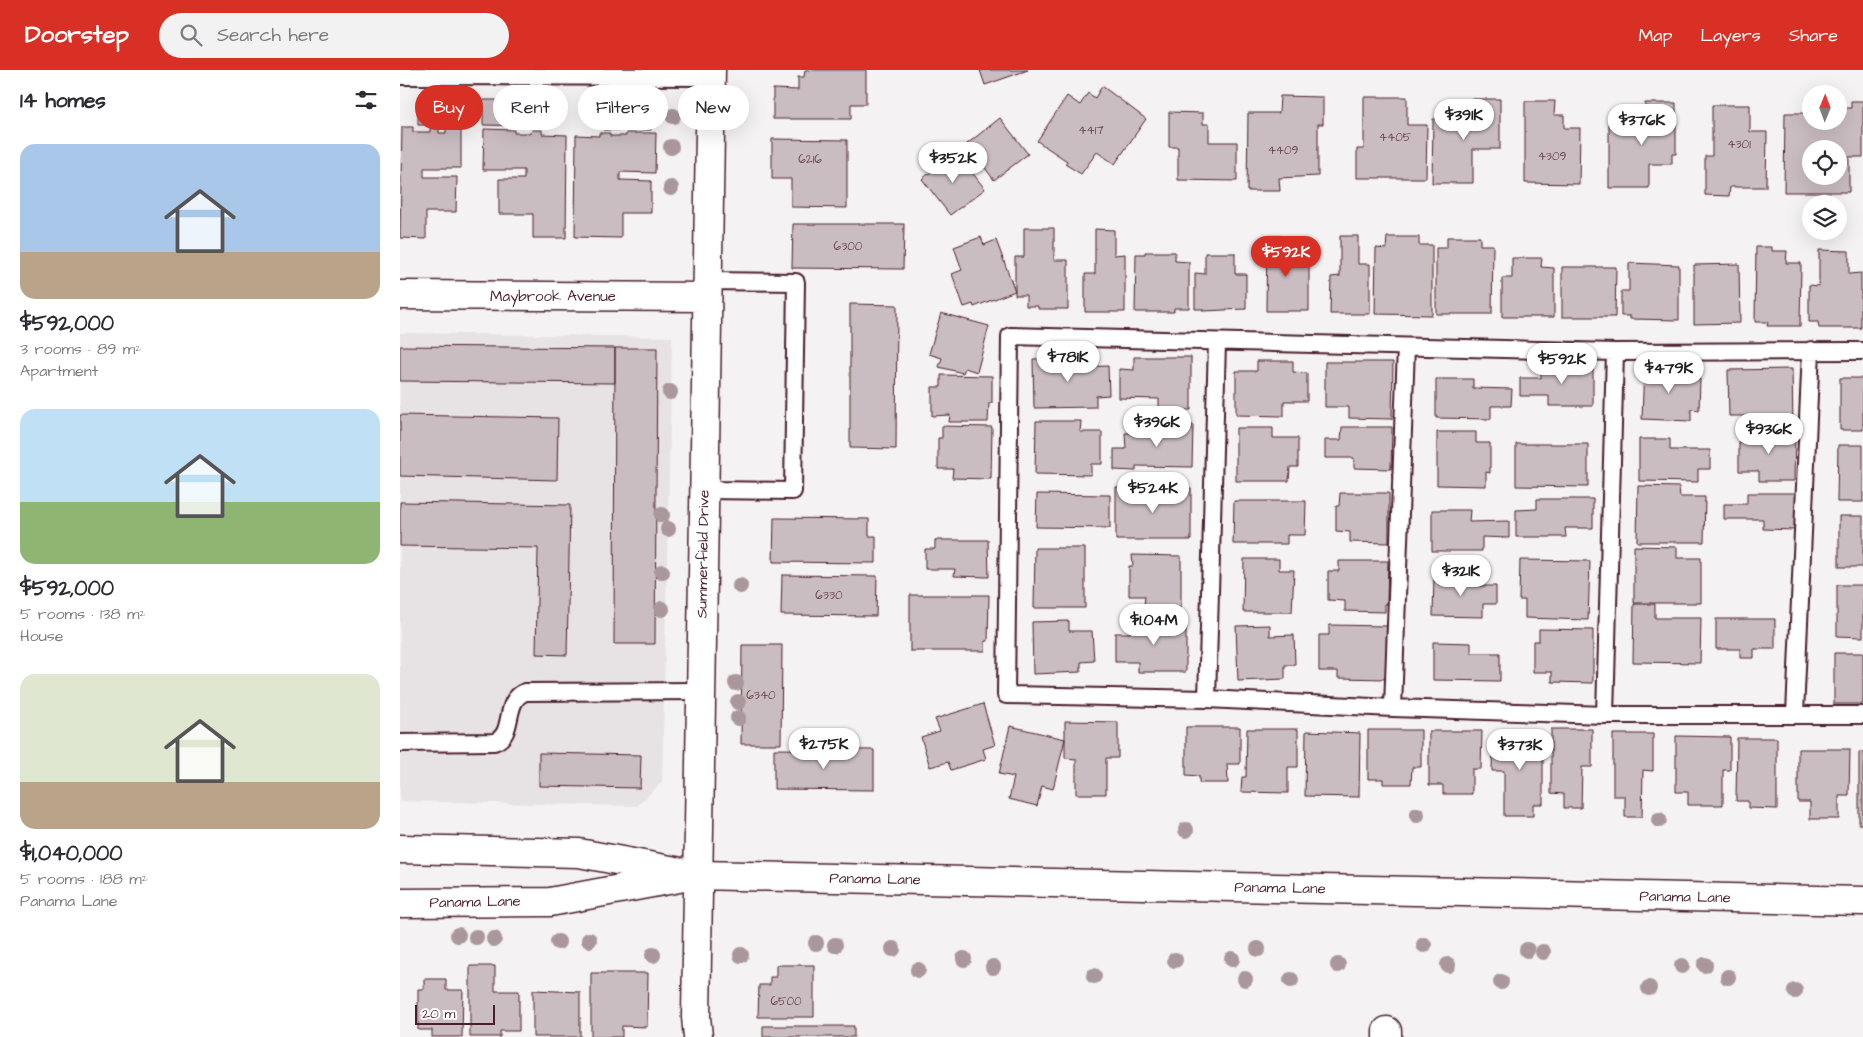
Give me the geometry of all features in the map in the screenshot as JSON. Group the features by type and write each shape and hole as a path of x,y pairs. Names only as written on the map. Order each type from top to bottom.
{"main road":[{"name":"Summerfield Drive","path":"698,1037 696,1017 697,875 711,74"},
{"name":"Maybrook Avenue","path":"400,295 707,289"},
{"name":"Panama Lane","path":"400,849 579,854 697,875 1863,901"},
{"name":"Panama Lane","path":"400,903 550,902 697,875"}],"lane":[{"path":"400,76 711,74"},
{"path":"704,490 793,491 796,282 707,289"},
{"path":"1863,351 1614,352 1217,343 1010,336 1006,695 1207,698 1393,708 1604,715 1863,715"},
{"path":"1207,698 1217,343"},
{"path":"1393,708 1406,347"},
{"path":"1795,714 1810,350"},
{"path":"1604,715 1614,352"},
{"path":"400,743 494,742 500,740 504,734 511,706 517,694 525,692 700,692"}],"shaded area":[{"path":"400,333 672,337 662,782 637,806 400,801"}],"building":[{"path":"805,70 866,70 866,104 851,104 851,119 773,119 773,89 798,90 798,77 804,77"},
{"path":"980,70 1028,70 985,85"},
{"path":"1102,86 1146,119 1115,164 1097,152 1081,174 1065,164 1067,161 1037,141 1067,96 1080,105 1088,93 1095,98"},
{"path":"1280,96 1323,97 1323,124 1318,124 1318,176 1279,178 1280,191 1247,191 1248,113 1279,113"},
{"path":"1364,97 1407,97 1407,125 1427,125 1426,178 1357,178 1357,149 1364,149"},
{"path":"1470,99 1500,99 1500,149 1473,149 1473,183 1432,183 1433,119 1469,119"},
{"path":"483,100 493,100 493,125 483,125"},
{"path":"1525,101 1555,101 1554,115 1564,115 1564,128 1580,128 1579,184 1525,183"},
{"path":"1851,101 1863,101 1863,157 1849,157 1849,192 1784,192 1785,113 1802,113 1802,130 1848,130 1848,108 1851,108"},
{"path":"1645,103 1676,103 1676,154 1672,154 1672,164 1649,164 1649,188 1609,188 1609,124 1645,124"},
{"path":"1712,105 1750,105 1750,132 1767,132 1766,187 1730,187 1729,196 1705,195 1705,156 1712,156"},
{"path":"1169,112 1203,113 1203,124 1209,124 1209,142 1237,142 1237,181 1178,180 1178,147 1169,147"},
{"path":"1000,118 1028,154 994,180 967,144"},
{"path":"402,127 413,127 413,132 439,130 439,133 446,133 446,130 461,130 461,168 424,168 424,177 457,177 456,212 426,212 426,239 400,238"},
{"path":"484,129 514,130 514,133 531,133 532,130 542,130 542,134 567,135 566,238 533,238 533,214 499,214 499,179 524,179 524,170 483,170"},
{"path":"599,133 610,133 610,136 626,136 626,133 656,133 655,173 620,172 620,180 651,181 651,213 621,213 621,238 575,237 576,135 599,136"},
{"path":"772,139 847,140 847,208 791,207 791,179 772,179"},
{"path":"956,152 985,189 950,215 922,179"},
{"path":"793,224 904,224 903,269 792,268"},
{"path":"1024,228 1054,228 1054,260 1068,260 1068,309 1038,309 1038,306 1026,306 1026,295 1015,295 1015,257 1024,257"},
{"path":"1095,229 1114,230 1114,255 1125,254 1125,312 1085,312 1085,274 1095,274"},
{"path":"1267,236 1281,236 1281,246 1297,246 1297,260 1309,260 1309,311 1266,311"},
{"path":"1340,236 1358,236 1358,264 1370,264 1370,314 1330,314 1331,277 1340,276"},
{"path":"981,237 984,245 996,240 1015,291 974,307 973,304 964,307 952,274 962,270 954,247"},
{"path":"1387,237 1419,237 1419,245 1432,245 1432,315 1375,314 1376,248 1386,249"},
{"path":"1447,237 1480,237 1480,245 1493,245 1492,314 1436,314 1436,248 1447,248"},
{"path":"1756,247 1772,247 1772,251 1787,251 1786,263 1801,263 1800,326 1767,326 1768,322 1755,322"},
{"path":"1819,250 1849,251 1849,274 1861,273 1861,328 1819,328 1818,322 1809,322 1809,285 1819,286"},
{"path":"1145,252 1175,252 1175,261 1189,262 1189,308 1174,308 1174,312 1135,312 1136,254 1145,254"},
{"path":"1205,253 1235,253 1235,274 1246,274 1246,309 1203,311 1203,309 1195,309 1195,273 1205,274"},
{"path":"1512,258 1542,258 1541,267 1554,268 1554,317 1502,317 1502,278 1512,278"},
{"path":"1629,263 1679,265 1679,320 1630,319 1630,316 1621,316 1621,291 1629,291"},
{"path":"1739,264 1740,323 1694,324 1694,265"},
{"path":"1562,267 1616,267 1615,317 1562,317"},
{"path":"850,304 897,305 896,449 850,448"},
{"path":"941,313 989,326 977,372 965,368 963,373 939,367 942,358 929,354"},
{"path":"400,346 615,348 615,383 400,381"},
{"path":"615,348 657,348 655,644 614,644"},
{"path":"1134,357 1191,357 1191,410 1159,410 1159,399 1119,398 1119,369 1134,370"},
{"path":"1081,358 1081,367 1108,366 1109,395 1096,396 1096,407 1034,408 1033,359"},
{"path":"1257,361 1293,361 1293,372 1307,373 1307,401 1284,401 1284,416 1236,415 1236,371 1257,371"},
{"path":"1325,362 1393,362 1392,419 1349,418 1349,407 1325,407"},
{"path":"1593,365 1593,406 1549,406 1549,396 1520,396 1520,378 1541,378 1541,366"},
{"path":"1644,365 1687,367 1686,379 1700,379 1699,410 1691,409 1691,421 1642,419"},
{"path":"1792,369 1793,427 1755,427 1755,416 1729,416 1728,370"},
{"path":"941,375 992,376 992,403 989,403 988,422 949,422 950,415 932,416 932,387 941,387"},
{"path":"1840,378 1863,378 1863,430 1840,430"},
{"path":"1436,379 1473,379 1473,388 1512,389 1511,406 1491,406 1491,419 1436,418"},
{"path":"400,415 558,418 557,480 400,476"},
{"path":"1036,421 1081,421 1080,432 1102,432 1102,464 1091,464 1091,475 1035,474"},
{"path":"1142,424 1193,425 1192,467 1136,466 1136,471 1114,470 1114,449 1126,449 1125,433 1142,433"},
{"path":"942,426 992,427 991,479 952,478 953,469 938,469 938,438 942,438"},
{"path":"1342,427 1392,427 1391,469 1354,468 1354,458 1325,458 1325,440 1341,440"},
{"path":"1236,428 1273,428 1273,438 1298,438 1298,467 1290,467 1289,481 1236,481"},
{"path":"1746,430 1795,431 1794,481 1759,481 1759,471 1739,471 1739,442 1746,442"},
{"path":"1437,432 1476,432 1476,443 1490,443 1490,473 1486,472 1486,486 1437,485"},
{"path":"1639,439 1670,439 1670,450 1710,450 1710,469 1698,469 1698,482 1639,481"},
{"path":"1516,444 1588,444 1588,487 1516,486"},
{"path":"1838,445 1863,445 1863,502 1837,502"},
{"path":"1638,486 1679,487 1680,497 1705,497 1704,542 1637,542"},
{"path":"1116,487 1191,488 1191,540 1116,540"},
{"path":"1340,493 1389,493 1389,543 1350,542 1350,532 1336,531 1336,506 1339,506"},
{"path":"1747,493 1797,493 1796,530 1763,529 1763,519 1724,519 1724,504 1747,504"},
{"path":"1037,494 1110,495 1110,528 1036,527"},
{"path":"1537,499 1593,499 1593,528 1565,528 1566,537 1516,537 1516,510 1537,509"},
{"path":"1234,501 1306,501 1305,535 1287,535 1287,544 1233,544"},
{"path":"400,502 570,505 567,655 536,654 538,548 400,546"},
{"path":"1432,510 1470,510 1469,522 1509,521 1509,538 1482,537 1482,551 1432,551"},
{"path":"1839,516 1863,516 1863,567 1839,567"},
{"path":"774,518 869,519 869,536 876,536 876,563 773,562"},
{"path":"935,540 988,540 989,577 954,576 955,569 925,569 925,549 935,549"},
{"path":"1634,546 1677,547 1677,558 1701,558 1701,603 1634,603"},
{"path":"1035,548 1085,548 1085,608 1034,608"},
{"path":"1132,555 1181,556 1181,608 1144,607 1145,596 1129,596 1129,566 1133,566"},
{"path":"1244,559 1279,559 1279,570 1294,570 1292,612 1243,612"},
{"path":"1520,560 1590,561 1588,620 1525,618 1525,600 1519,600"},
{"path":"1339,561 1388,561 1387,604 1385,604 1385,612 1345,611 1345,601 1328,600 1328,571 1339,571"},
{"path":"782,575 877,576 876,616 781,615"},
{"path":"1434,577 1470,577 1470,586 1496,586 1496,604 1483,604 1483,617 1433,616"},
{"path":"1837,585 1863,585 1863,637 1837,636"},
{"path":"910,595 989,595 988,641 985,641 985,651 910,651"},
{"path":"1634,604 1655,604 1655,618 1701,618 1700,663 1633,662"},
{"path":"1716,619 1775,619 1775,649 1754,649 1754,658 1740,658 1740,649 1716,649"},
{"path":"1069,621 1069,631 1092,631 1094,661 1081,662 1081,672 1033,674 1032,622"},
{"path":"1130,621 1186,621 1186,672 1138,672 1138,662 1115,662 1115,633 1130,633"},
{"path":"1270,625 1270,636 1294,635 1295,665 1285,665 1285,679 1238,681 1236,626"},
{"path":"1329,625 1387,626 1387,679 1338,678 1338,671 1319,671 1319,635 1329,635"},
{"path":"1539,629 1593,630 1593,683 1552,682 1552,672 1533,672 1533,641 1539,641"},
{"path":"1433,642 1471,643 1471,653 1500,653 1500,681 1433,680"},
{"path":"742,645 782,645 781,744 741,744"},
{"path":"1834,653 1863,653 1863,704 1834,704"},
{"path":"983,704 995,745 983,749 986,759 951,770 948,762 930,767 921,737 940,731 935,719"},
{"path":"1065,721 1118,722 1118,758 1106,758 1106,794 1076,794 1076,759 1065,758"},
{"path":"1010,726 1065,739 1053,789 1042,786 1037,806 1009,799 1014,777 999,774"},
{"path":"1186,727 1240,727 1240,764 1227,764 1228,783 1199,783 1199,776 1186,775"},
{"path":"1247,729 1298,729 1298,767 1288,767 1288,793 1241,792 1242,777 1246,777"},
{"path":"1551,729 1592,729 1592,767 1582,767 1581,808 1564,808 1564,794 1551,793"},
{"path":"1368,730 1421,730 1421,767 1412,767 1411,784 1383,784 1383,779 1368,779"},
{"path":"1306,731 1360,733 1359,797 1305,796"},
{"path":"1429,731 1482,731 1481,769 1472,769 1472,794 1443,794 1443,785 1429,785"},
{"path":"1493,734 1543,734 1543,804 1533,804 1533,816 1504,816 1504,771 1492,771"},
{"path":"1613,734 1653,734 1653,771 1643,770 1642,817 1625,817 1625,796 1613,796"},
{"path":"1676,736 1730,737 1730,770 1723,770 1723,805 1688,805 1688,792 1676,792"},
{"path":"1737,738 1777,738 1777,809 1748,808 1748,801 1736,801"},
{"path":"774,749 874,750 874,790 774,789"},
{"path":"1798,749 1850,749 1849,796 1839,796 1839,819 1810,819 1810,802 1798,802"},
{"path":"1859,752 1863,752 1863,824 1859,824"},
{"path":"539,753 641,755 640,788 539,786"},
{"path":"776,965 814,965 814,1017 758,1017 759,985 770,985 770,977 776,977"},
{"path":"470,966 495,966 495,991 519,991 519,1031 500,1031 500,1037 470,1037"},
{"path":"591,973 648,973 647,1027 622,1026 622,1037 591,1037"},
{"path":"424,979 446,979 446,990 463,990 462,1037 432,1037 432,1030 418,1030 418,989 424,989"},
{"path":"533,990 580,992 580,1037 533,1037"},
{"path":"763,1026 854,1026 854,1037 763,1037"}]}
